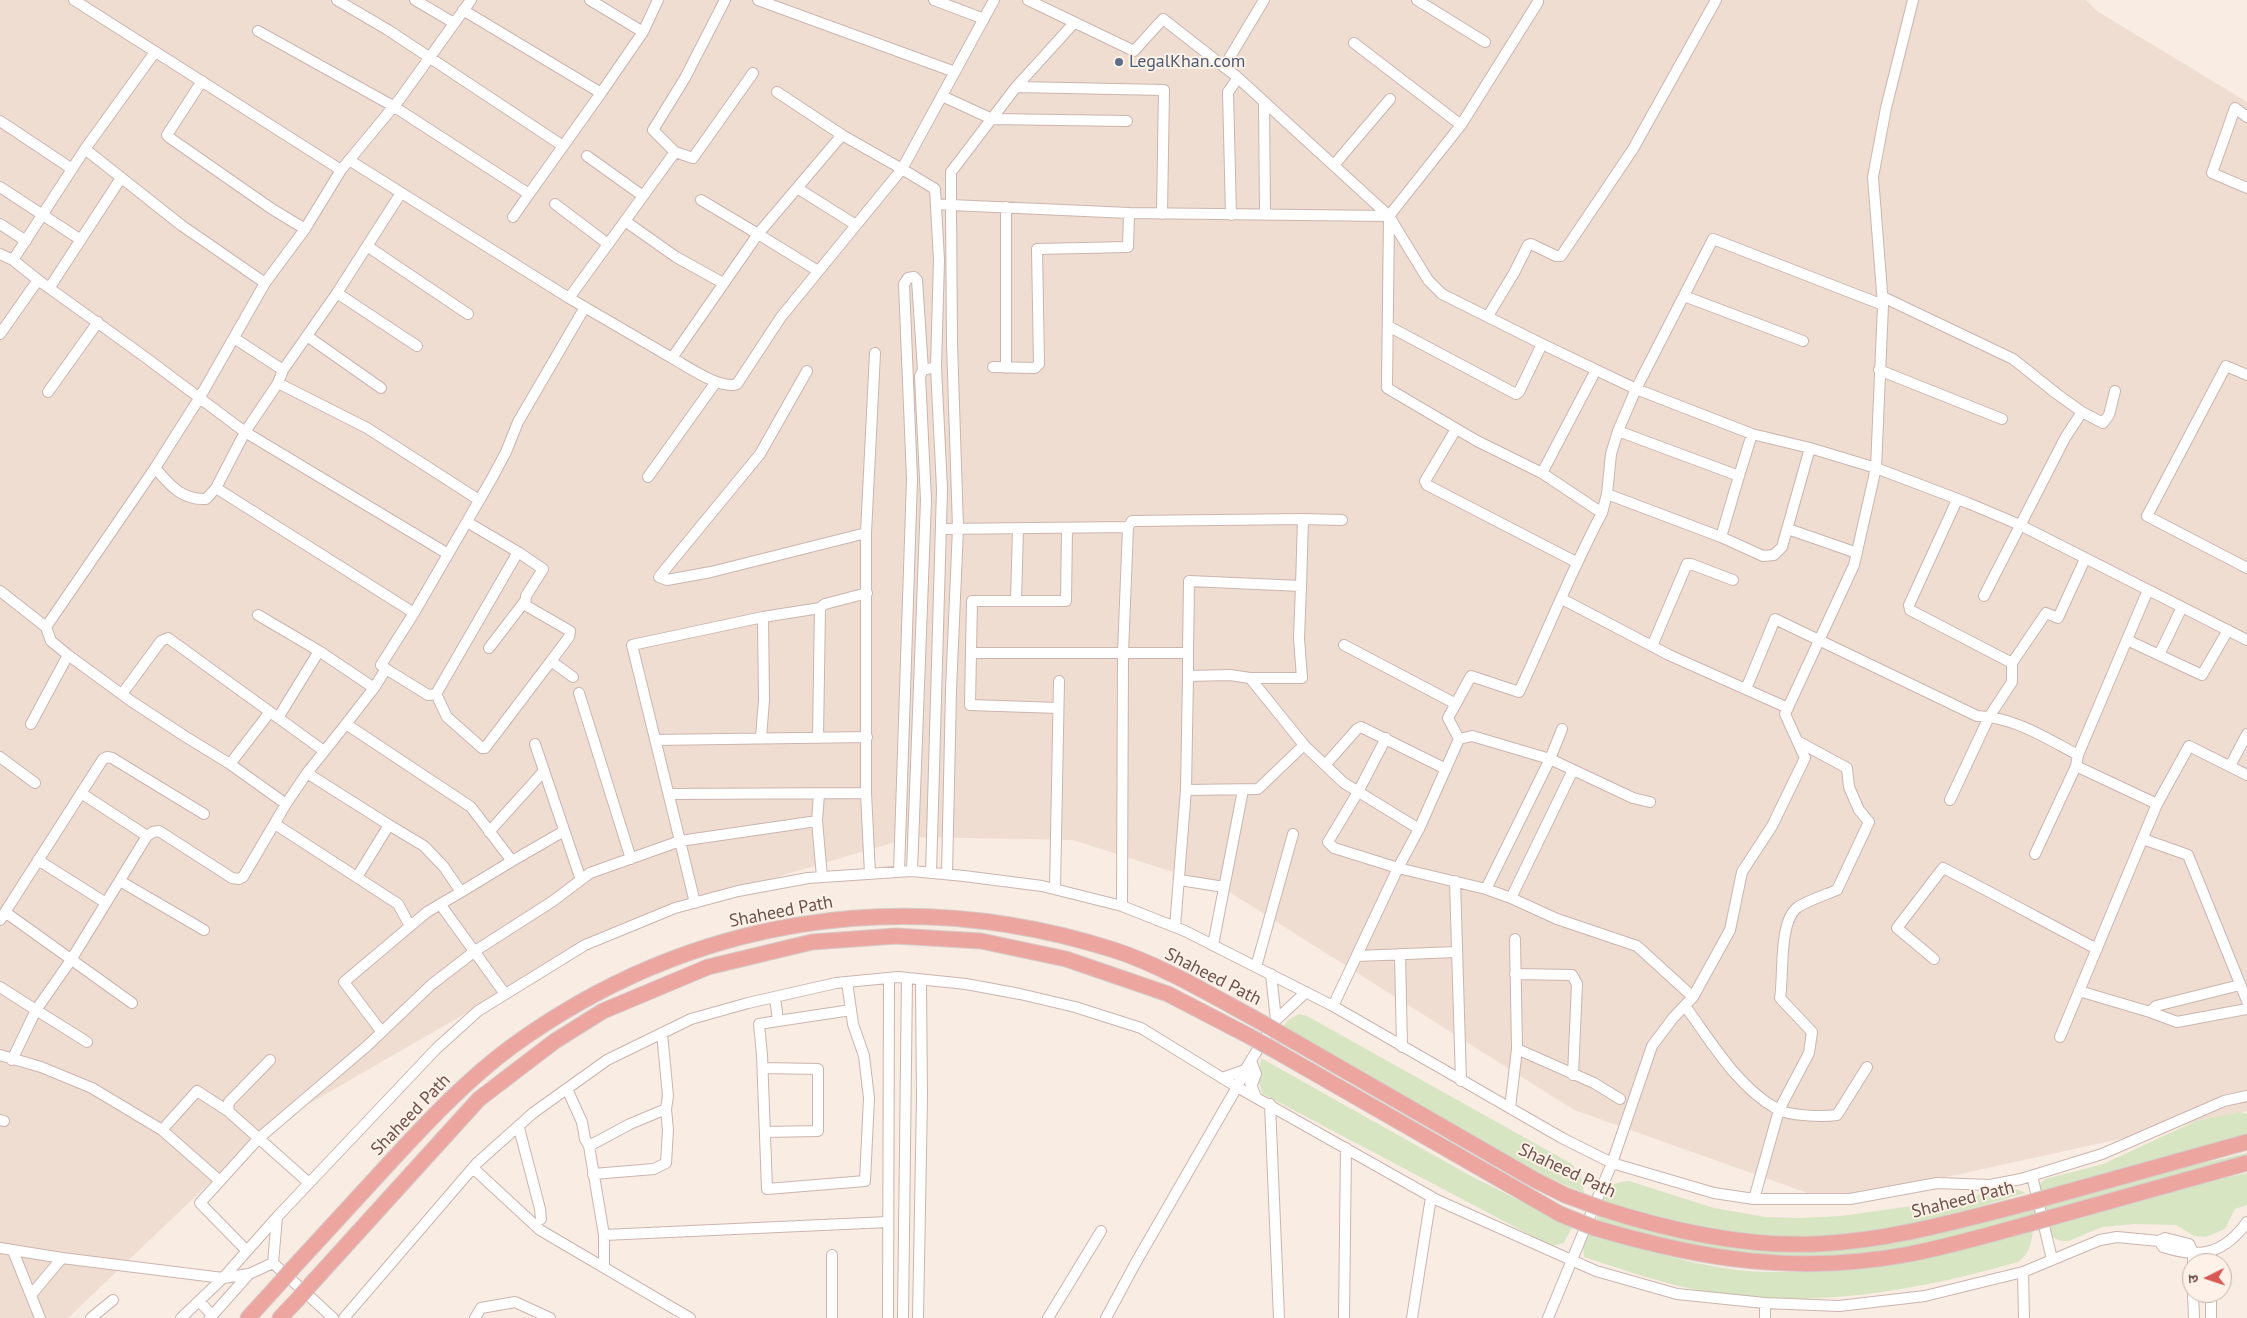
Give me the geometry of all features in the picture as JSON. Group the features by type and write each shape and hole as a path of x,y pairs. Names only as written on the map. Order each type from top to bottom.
{"highway":[{"name":"Shaheed Path","path":"248,1318 440,1109 510,1048 590,996 659,963 736,938 808,922 890,915 984,921 1055,933 1117,951 1176,977 1259,1021 1535,1180 1565,1194 1631,1218 1735,1240 1815,1244 1908,1233 2028,1203 2247,1142"},
{"name":"Shaheed Path","path":"280,1318 479,1099 555,1041 603,1011 708,967 812,942 896,936 981,941 1066,959 1168,994 1276,1051 1560,1214 1595,1228 1687,1252 1732,1260 1816,1264 1911,1254 2032,1223 2247,1163"}],"street":[{"path":"74,0 341,170"},
{"path":"337,0 388,30 563,146"},
{"path":"415,0 454,23"},
{"path":"46,627 155,468 200,397 265,283 305,229 341,170 393,106 471,0"},
{"path":"590,0 643,32"},
{"path":"513,217 643,32 658,0"},
{"path":"725,0 685,78 653,130 675,152 692,158 753,73"},
{"path":"758,0 955,72"},
{"path":"934,0 984,19"},
{"path":"349,160 585,308 716,382 726,385 737,384 780,317 902,169 994,0"},
{"path":"1028,0 1134,51 1163,19 1238,78 1389,216 1428,280 1442,294 1636,389 1752,434 1810,448 1876,468 2020,525 2247,640"},
{"path":"1224,67 1264,0"},
{"path":"1417,0 1485,42"},
{"path":"1488,316 1528,246 1531,244 1556,256 1561,256 1633,149 1716,0"},
{"path":"1548,1318 1612,1163 1652,1046 1673,1018 1693,997 1730,930 1742,872 1772,826 1805,758 1785,714 1854,565 1876,468 1883,301 1873,177 1886,108 1913,0"},
{"path":"1538,2 1461,125 1389,216 1387,388 1456,429 1542,473 1602,513"},
{"path":"463,10 601,94"},
{"path":"947,874 951,690 958,528 952,343 951,172 1016,87 1074,23"},
{"path":"258,31 393,106 529,194"},
{"path":"1354,43 1461,125"},
{"path":"13,260 85,149 155,52"},
{"path":"1231,215 1228,92 1238,78"},
{"path":"202,81 167,135 272,209 305,229"},
{"path":"1016,87 1164,90 1162,214"},
{"path":"776,92 842,135 936,188 939,260 936,367 942,528 931,873"},
{"path":"942,96 992,119 1127,121"},
{"path":"1334,165 1390,99"},
{"path":"1264,102 1265,214"},
{"path":"2247,117 2235,108 2212,173 2247,188"},
{"path":"0,121 72,169"},
{"path":"672,358 758,234 842,135"},
{"path":"85,149 181,225 265,283"},
{"path":"569,298 675,152"},
{"path":"587,156 643,196"},
{"path":"50,288 122,178"},
{"path":"0,187 82,240"},
{"path":"797,188 856,225"},
{"path":"155,468 171,486 192,500 206,499 216,488 245,432 278,383 283,370 337,293 401,193"},
{"path":"701,200 818,271"},
{"path":"555,204 608,244"},
{"path":"936,204 1162,214 1389,216"},
{"path":"1006,207 1006,368"},
{"path":"993,367 1036,368 1039,364 1037,249 1128,247 1129,213"},
{"path":"625,221 676,257 724,283"},
{"path":"0,224 26,241"},
{"path":"1459,739 1448,718 1471,676 1520,692 1562,599 1576,562 1602,513 1607,494 1611,454 1618,431 1636,389 1713,239 1883,301 2013,359 2082,412 2103,423 2109,416 2115,391"},
{"path":"367,246 468,314"},
{"path":"0,254 13,260 245,432 448,554"},
{"path":"899,872 912,479 904,284 908,278 914,277 917,280 922,370 920,376 926,500 912,871"},
{"path":"0,334 38,280"},
{"path":"337,293 417,346"},
{"path":"1684,296 1803,341"},
{"path":"436,694 428,695 381,665 414,613 480,500 506,452 518,422 585,308"},
{"path":"48,392 98,322"},
{"path":"1388,326 1516,394 1519,392 1542,344"},
{"path":"306,336 380,388"},
{"path":"234,338 283,370"},
{"path":"870,874 866,793 866,533 875,353"},
{"path":"2247,375 2226,366 2148,516 2247,568"},
{"path":"922,370 936,367"},
{"path":"1542,473 1596,370"},
{"path":"1879,370 2002,419"},
{"path":"807,371 760,454 659,577 667,580 712,572 866,533"},
{"path":"648,477 716,382"},
{"path":"278,383 366,428 480,500"},
{"path":"1984,596 2065,438 2082,412"},
{"path":"1456,429 1425,481 1427,486 1576,562"},
{"path":"1618,431 1739,476"},
{"path":"1721,537 1752,434"},
{"path":"1607,494 1721,537 1763,556 1774,555 1782,547 1810,448"},
{"path":"216,488 414,613"},
{"path":"1957,500 1909,605 1910,610 2012,662"},
{"path":"1188,676 1230,675 1250,678 1302,678 1299,638 1302,518"},
{"path":"1122,906 1123,653 1128,528 1132,521 1302,518 1342,520"},
{"path":"467,522 543,568 524,601 489,648"},
{"path":"942,528 1128,528"},
{"path":"1016,601 1018,528"},
{"path":"1058,708 970,705 972,601 1066,601 1067,529"},
{"path":"1788,529 1857,553"},
{"path":"436,694 518,552"},
{"path":"1950,800 1989,717 2012,682 2012,662 2046,613 2058,618 2085,559"},
{"path":"1652,646 1687,564 1733,580"},
{"path":"1175,927 1186,790 1189,581 1301,586"},
{"path":"2035,854 2076,766 2078,755 2148,590"},
{"path":"0,591 46,627 51,641 68,655 122,694 230,764 286,804"},
{"path":"695,902 632,645 763,617 820,608 825,604 867,593"},
{"path":"1562,599 1652,646 1788,708"},
{"path":"436,694 447,717 482,748 485,748 569,637 570,631 526,605 524,601"},
{"path":"2159,655 2182,607"},
{"path":"818,738 820,608"},
{"path":"258,615 320,651 374,688"},
{"path":"761,738 764,700 763,617"},
{"path":"1746,689 1775,619 1819,642 1977,716 1989,717 2024,726 2078,755"},
{"path":"2127,640 2202,675 2228,630"},
{"path":"122,694 161,641 168,638 324,751"},
{"path":"1344,645 1456,704"},
{"path":"230,764 274,715 320,651"},
{"path":"971,653 1188,653"},
{"path":"31,724 68,655"},
{"path":"551,661 572,676"},
{"path":"12,1060 36,1010 71,960 147,836 152,832 159,831 232,878 239,879 243,877 286,804 307,773 374,688 386,669"},
{"path":"1250,678 1304,745 1344,783 1419,829"},
{"path":"1056,889 1059,680"},
{"path":"578,693 631,859"},
{"path":"346,724 471,807 512,861"},
{"path":"1326,764 1357,729 1361,727 1446,769"},
{"path":"1486,889 1550,759 1562,729"},
{"path":"2230,766 2247,734"},
{"path":"1459,739 1472,736 1550,759 1633,798 1650,802"},
{"path":"655,740 867,737"},
{"path":"1386,738 1358,792 1328,842 1334,848 1398,868 1486,889 1557,919 1636,946 1693,997"},
{"path":"1334,1006 1398,868 1419,829 1459,739"},
{"path":"1754,1199 1779,1110 1811,1046 1812,1032 1780,998 1782,951 1790,919 1796,908 1837,890 1869,822 1859,810 1849,787 1847,768 1799,742"},
{"path":"535,744 580,880"},
{"path":"1186,790 1258,789 1304,745"},
{"path":"2060,1037 2158,804 2189,746 2247,775"},
{"path":"0,757 35,783"},
{"path":"132,1003 71,960 2,916 103,759 112,758 204,814"},
{"path":"2076,766 2158,804"},
{"path":"1511,898 1573,770"},
{"path":"489,832 543,772"},
{"path":"307,773 424,846 444,867 461,892"},
{"path":"1213,945 1243,790"},
{"path":"81,793 147,836"},
{"path":"669,794 866,793"},
{"path":"819,794 817,821 822,877"},
{"path":"247,1251 200,1203 258,1139 367,1046 431,985 475,951 553,901 590,873 680,841 817,821"},
{"path":"275,824 398,904 410,926"},
{"path":"357,877 389,825"},
{"path":"381,1031 344,982 410,926 440,904 564,831"},
{"path":"1256,967 1293,834"},
{"path":"2143,839 2188,855 2247,1001"},
{"path":"38,860 106,903"},
{"path":"1934,959 1897,928 1943,868 2096,948"},
{"path":"181,1318 223,1278 277,1217 436,1049 478,1011 585,945 675,908 738,891 822,877 912,871 947,874 1042,886 1122,906 1175,927 1334,1006 1461,1081 1612,1163 1714,1193 1754,1199 1850,1199 1937,1183 1990,1185 2032,1176 2102,1154 2224,1101 2247,1096"},
{"path":"1180,880 1224,887"},
{"path":"120,881 204,930"},
{"path":"1455,881 1461,1081"},
{"path":"440,904 505,994"},
{"path":"1510,1108 1517,1049 1514,938"},
{"path":"1358,956 1456,952"},
{"path":"1400,954 1402,1047"},
{"path":"1271,974 1276,1020"},
{"path":"1515,974 1572,975 1577,984 1573,1075"},
{"path":"888,1318 889,978"},
{"path":"344,1318 473,1168 534,1113 607,1060 691,1019 775,997 847,982 889,978 966,984 1020,994 1075,1007 1141,1028 1237,1087 1256,1096 1431,1197 1596,1271 1677,1294 1765,1303 1840,1306 1925,1296 2023,1272 2100,1240 2117,1237 2159,1241 2163,1247 2184,1254 2195,1253"},
{"path":"903,1318 907,978"},
{"path":"918,1318 922,1098 921,980"},
{"path":"847,982 851,1010 852,1024 864,1056 869,1098 865,1181 767,1189 763,1068 759,1024 851,1010"},
{"path":"2150,1012 2156,1006 2240,985"},
{"path":"0,987 87,1042"},
{"path":"2079,991 2177,1022 2247,1009"},
{"path":"1106,1318 1248,1065 1276,1020 1306,992"},
{"path":"775,997 778,1021"},
{"path":"1684,1006 1743,1083 1760,1098 1779,1110 1825,1117 1838,1116 1867,1067"},
{"path":"594,1174 654,1170 664,1166 666,1163 668,1115 666,1109 668,1096 662,1033"},
{"path":"1517,1049 1594,1084 1620,1099"},
{"path":"0,1056 40,1066 92,1088 162,1130 220,1181"},
{"path":"228,1111 229,1102 270,1060"},
{"path":"1222,1078 1248,1065"},
{"path":"1248,1065 1256,1074 1251,1087 1256,1096"},
{"path":"763,1068 818,1069 818,1131 765,1132"},
{"path":"567,1089 582,1122 585,1139 589,1146 604,1235 604,1267"},
{"path":"162,1130 197,1091 228,1111 309,1184"},
{"path":"1270,1104 1279,1318"},
{"path":"589,1146 630,1124 666,1109"},
{"path":"519,1128 541,1219"},
{"path":"1344,1318 1346,1148"},
{"path":"473,1168 540,1230 690,1318"},
{"path":"2032,1176 2052,1259"},
{"path":"1412,1318 1431,1197"},
{"path":"273,1263 277,1217"},
{"path":"604,1235 888,1222"},
{"path":"2217,1253 2235,1238 2247,1222"},
{"path":"1048,1318 1101,1230"},
{"path":"0,1248 62,1258 223,1278 249,1274 273,1263"},
{"path":"13,1251 40,1318"},
{"path":"832,1255 832,1318"},
{"path":"30,1295 62,1258"},
{"path":"273,1263 333,1318"},
{"path":"2023,1272 2024,1318"},
{"path":"199,1301 211,1317 249,1274"},
{"path":"91,1318 113,1300"},
{"path":"475,1318 481,1308 515,1302 550,1318"},
{"path":"1765,1303 1765,1318"},
{"path":"2193,1303 2194,1318"},
{"path":"2211,1303 2211,1318"}],"shaded area":[{"path":"0,0 2086,0 2097,11 2247,102 2247,1111 1833,1202 1574,1110 1223,888 1073,840 912,837 622,923 267,1128 68,1318 0,1318"}],"green space":[{"path":"1299,1014 1307,1016 1572,1164 1581,1176 1584,1193 1526,1168 1281,1030 1288,1020"},
{"path":"1261,1058 1469,1175 1572,1227 1564,1243 1551,1246 1263,1094 1258,1080"},
{"path":"2240,1112 2247,1114 2247,1139 2037,1192 2039,1185 2045,1179 2103,1164 2196,1121"},
{"path":"2247,1153 2247,1160 1916,1249 1887,1253 1781,1258 1686,1246 1597,1221 1598,1214 1822,1250"},
{"path":"2247,1173 2247,1205 2235,1209 2225,1229 2206,1237 2194,1236 2176,1225 2135,1224 2102,1227 2069,1241 2061,1241 2054,1238 2046,1226 2173,1189"},
{"path":"1629,1181 1714,1208 1766,1217 1799,1218 1841,1216 1961,1199 2011,1187 2026,1193 1947,1216 1887,1229 1834,1235 1766,1235 1698,1228 1632,1211 1601,1200 1606,1191 1612,1186 1619,1182"},
{"path":"2033,1229 2029,1248 2025,1256 2018,1262 1903,1289 1825,1298 1747,1297 1692,1289 1645,1277 1584,1257 1583,1246 1585,1232 1679,1259 1727,1269 1775,1272 1824,1271 1861,1268 1893,1262"}],"place":[{"name":"LegalKhan.com","path":"1119,62"}]}
